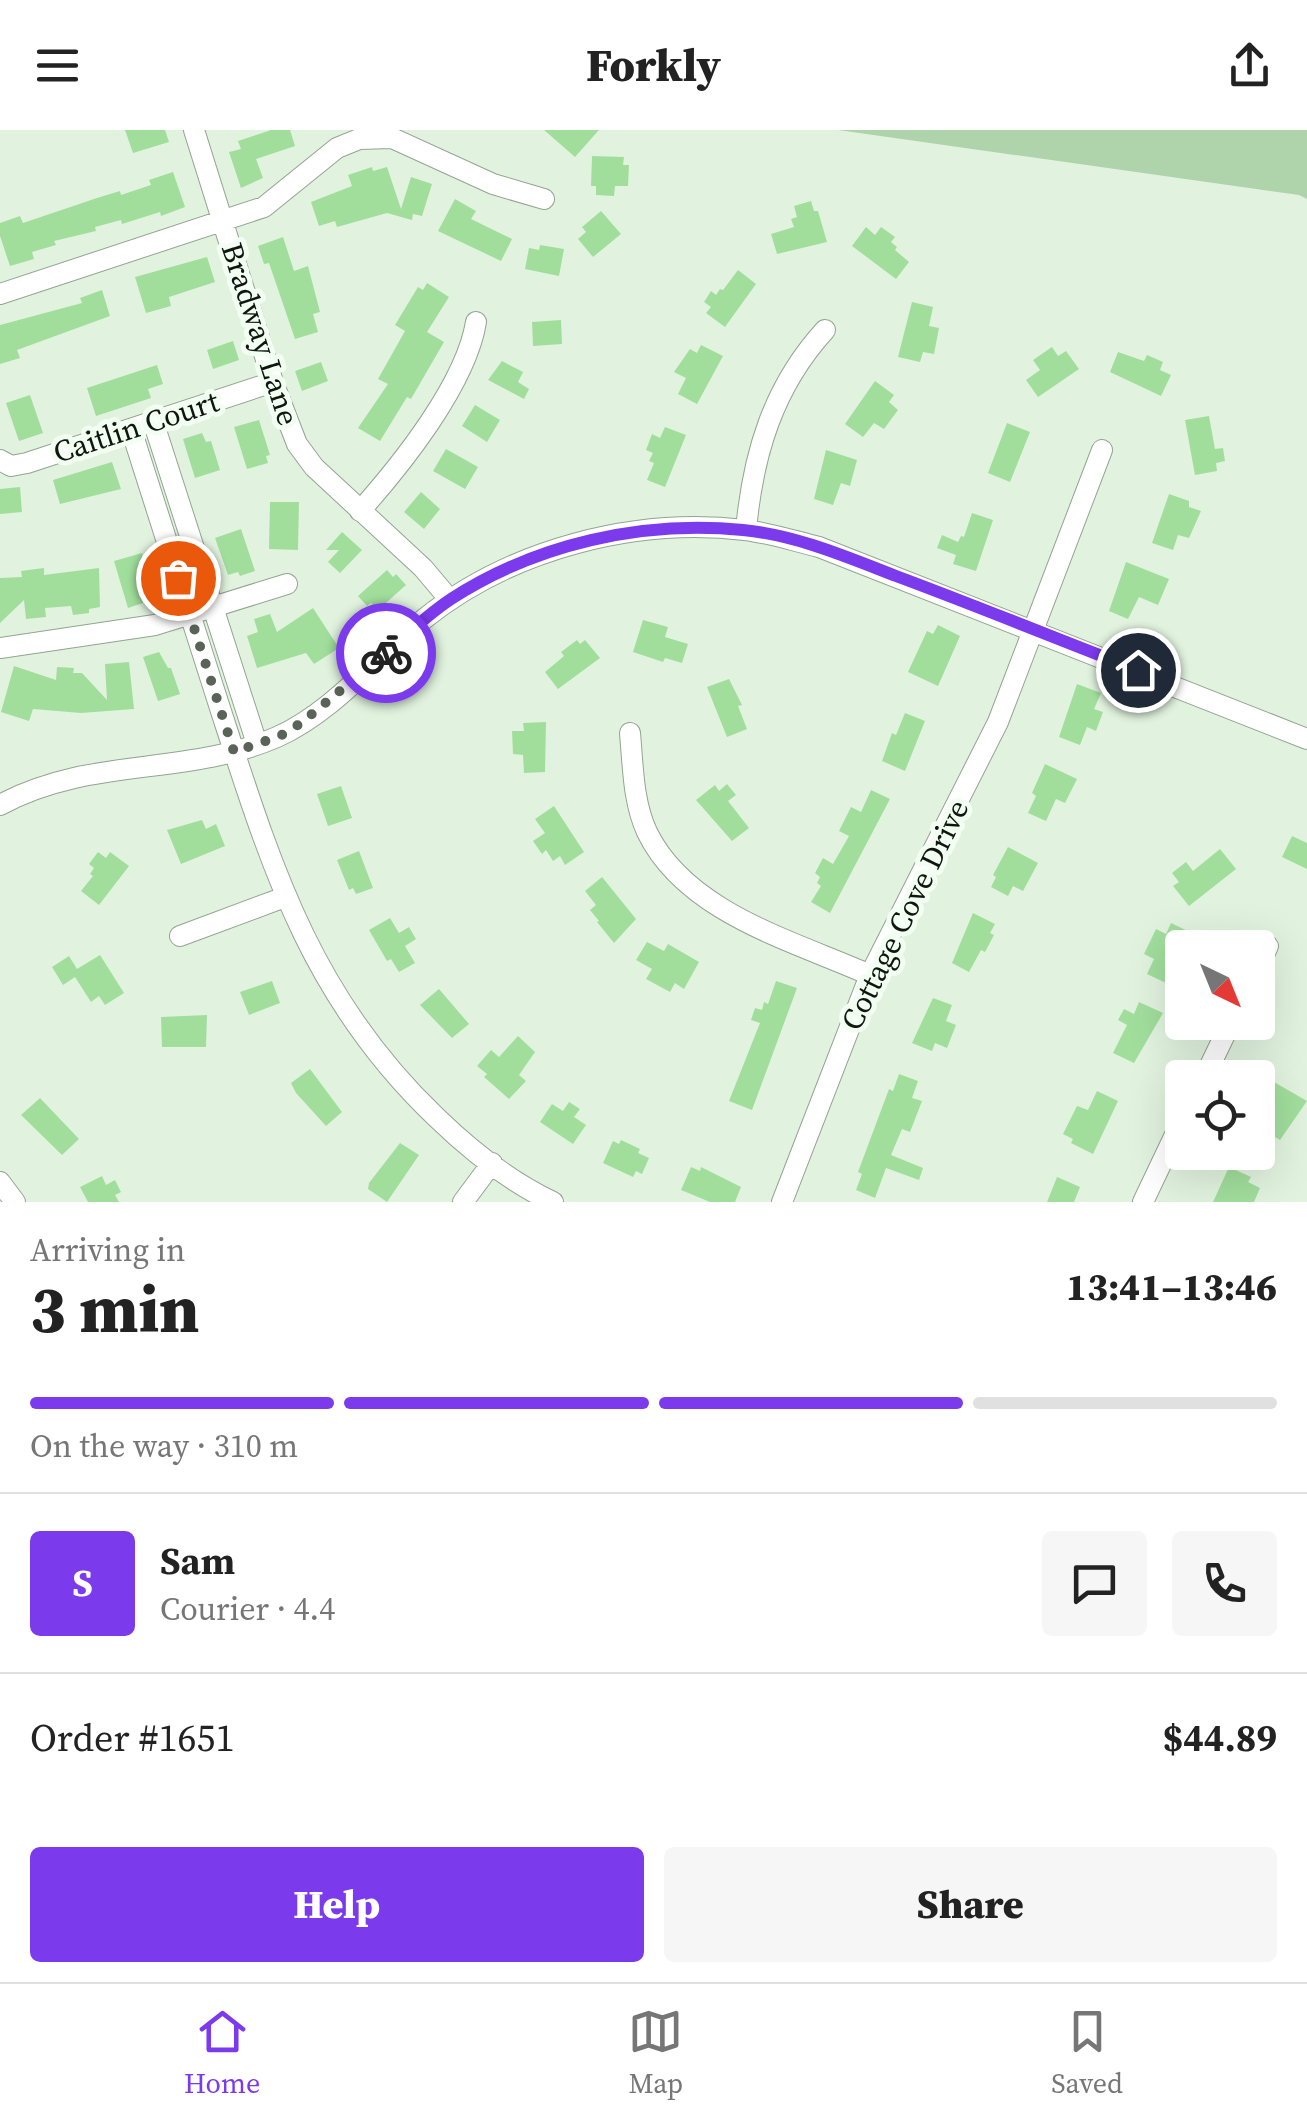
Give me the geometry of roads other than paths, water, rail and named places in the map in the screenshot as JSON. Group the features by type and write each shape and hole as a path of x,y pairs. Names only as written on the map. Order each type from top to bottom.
{"street":[{"name":"Bradway Lane","path":"194,130 273,382 297,444 360,511 424,568 450,600"},
{"path":"0,294 223,222 272,202 337,148 359,139 392,138 493,184 544,199"},
{"path":"360,511 415,443 464,362 476,322"},
{"path":"746,530 750,482 773,409 804,352 825,330"},
{"name":"Caitlin Court","path":"0,460 11,466 27,462 273,382"},
{"path":"154,422 257,744"},
{"path":"132,428 234,752 285,897 331,989 366,1042 406,1089 492,1164 553,1202"},
{"name":"Cottage Cove Drive","path":"782,1202 870,976 991,738 1102,450"},
{"path":"0,805 24,792 74,776 190,762 280,736 330,702 450,600 522,562 586,541 673,528 746,530 818,547 1307,739"},
{"path":"0,648 155,625 287,584"},
{"path":"630,733 640,812 647,832 679,877 730,914 870,976"},
{"path":"180,936 285,897"},
{"path":"1143,1202 1165,1156"},
{"path":"463,1202 492,1164"},
{"path":"0,1182 15,1202"}]}
